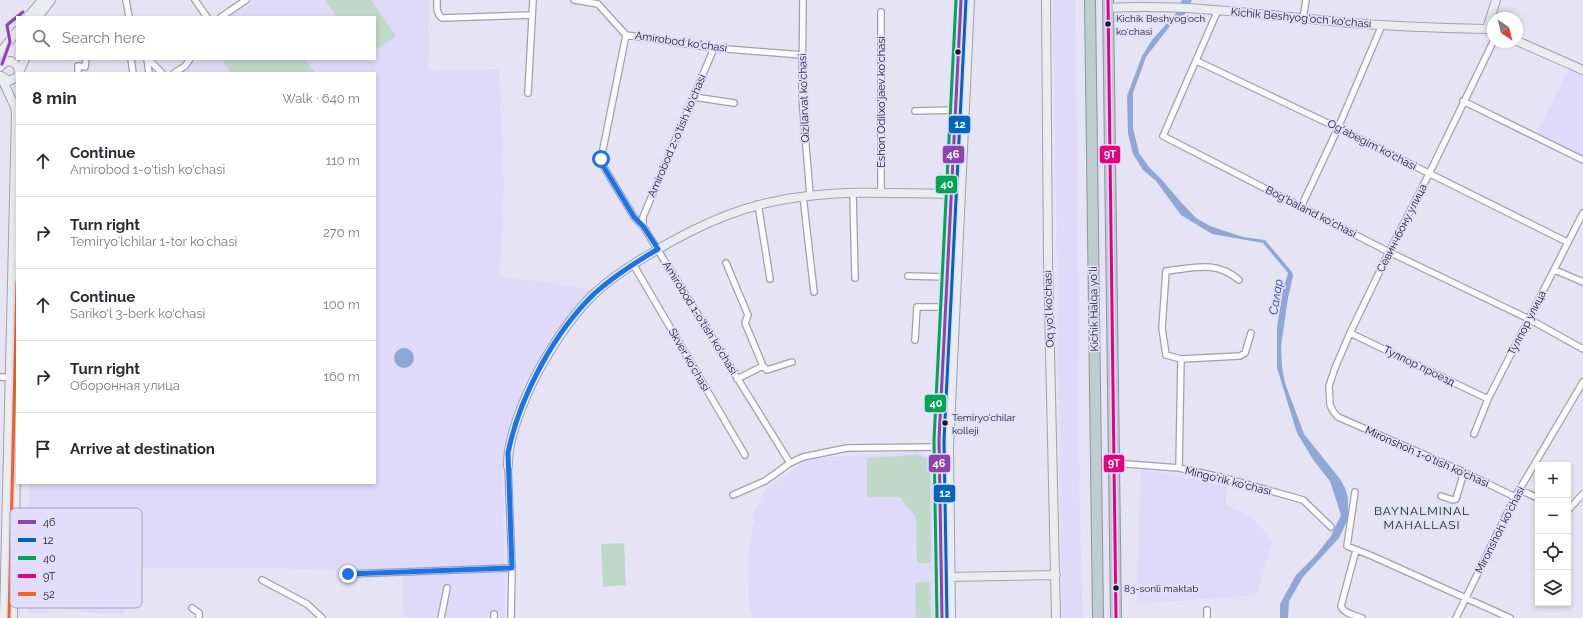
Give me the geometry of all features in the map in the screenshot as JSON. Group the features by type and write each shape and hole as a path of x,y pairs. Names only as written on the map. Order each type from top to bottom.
{"highway":[{"path":"1090,4 1108,4"},
{"name":"Kichik Halqa yo'li","path":"1090,4 1098,618"},
{"name":"Kichik Halqa yo'li","path":"1108,4 1116,618"}],"main road":[{"path":"29,16 42,0"},
{"path":"39,16 51,0"},
{"path":"951,618 946,577 939,447 961,0"},
{"path":"942,618 946,577 949,447 970,0"},
{"name":"Oq yo'l ko'chasi","path":"1046,0 1048,261 1056,618"},
{"path":"1494,12 1496,0"},
{"name":"Kichik Beshyog'och ko'chasi","path":"1108,4 1200,8 1382,25 1487,30"},
{"path":"0,53 16,33"},
{"path":"1,65 10,42"},
{"path":"1523,44 1583,70"},
{"path":"12,77 25,60"},
{"path":"1,65 8,61 14,62 18,66 12,77 16,114 14,378 4,618"},
{"path":"958,61 967,62"},
{"path":"0,94 8,99 15,107"},
{"path":"508,466 509,448 518,419 535,378 550,350 586,302 604,285 633,264 706,224 758,204 806,196 853,193 881,192 960,194"},
{"path":"939,447 949,447"},
{"path":"15,508 16,474"},
{"path":"946,577 1056,575"},
{"path":"13,608 13,618"}],"street":[{"path":"126,0 129,16"},
{"path":"195,0 206,16"},
{"path":"222,16 246,0"},
{"path":"437,0 437,12 442,18 532,15"},
{"path":"528,93 533,0"},
{"name":"Amirobod ko'chasi","path":"574,0 598,4 626,35 714,48 802,55"},
{"name":"Qizilarvat ko'chasi","path":"802,0 802,97 806,196 814,292"},
{"path":"1304,18 1306,0"},
{"name":"Bog'baland ko'chasi","path":"1218,10 1163,136 1389,252 1529,319 1583,349"},
{"name":"Eshon Odilxo'jaev ko'chasi","path":"881,12 881,192"},
{"path":"1301,207 1338,128 1382,25"},
{"name":"Amirobod 1-o'tish ko'chasi","path":"626,35 601,162 634,217 643,226 658,249 790,463"},
{"name":"Amirobod 2-o'tish ko'chasi","path":"643,226 643,217 714,48"},
{"name":"Севинчбону улица","path":"1338,417 1330,405 1330,386 1335,368 1389,252 1429,174 1490,48"},
{"path":"78,72 78,66 85,67 86,60"},
{"path":"131,60 133,72"},
{"path":"148,60 148,72"},
{"path":"149,60 161,72"},
{"path":"176,72 185,66 189,60"},
{"name":"Og'abegim ko'chasi","path":"1197,61 1338,128 1567,242"},
{"path":"694,97 734,103"},
{"path":"1464,101 1583,160"},
{"path":"915,111 955,110"},
{"path":"853,193 855,278"},
{"path":"758,204 770,279"},
{"name":"Тулпор улица","path":"1474,434 1488,399 1583,213"},
{"path":"726,263 748,315 745,323 763,366 767,370 792,362"},
{"name":"Skver ko'chasi","path":"633,264 746,456"},
{"path":"1239,280 1231,273 1217,267 1166,271 1162,328 1166,355 1181,359 1240,356 1245,353 1251,333"},
{"path":"1555,270 1583,282"},
{"path":"908,276 947,277"},
{"path":"914,340 917,307 945,307"},
{"name":"Тулпор проезд","path":"1350,333 1488,399"},
{"path":"1179,468 1181,359"},
{"path":"737,379 763,366"},
{"path":"0,377 14,378"},
{"name":"Mironshoh ko'chasi","path":"1456,618 1515,497 1583,382"},
{"name":"Mironshoh 1-o'tish ko'chasi","path":"1338,417 1464,472 1515,497"},
{"path":"732,495 764,481 790,463 803,457 847,448 939,447"},
{"name":"Mingo'rik ko'chasi","path":"1114,463 1179,468 1225,478 1303,500 1331,527"},
{"path":"508,466 512,568 511,618"},
{"path":"1441,496 1453,500 1456,499 1464,472"},
{"path":"1520,490 1535,497"},
{"path":"1355,492 1354,507 1347,546 1510,618"},
{"path":"1571,507 1583,494"},
{"path":"1356,550 1341,606 1345,612 1362,618"},
{"path":"348,574 512,568"},
{"path":"262,580 307,604 322,618"},
{"path":"441,618 447,588"},
{"path":"192,608 199,613 199,618"},
{"path":"1206,610 1207,618"}],"shaded area":[{"path":"252,0 429,0 428,70 499,69 504,190 499,276 591,289 523,384 503,466 505,618 404,618 403,572 261,568 142,568 142,508 29,508 30,484 376,484 376,72 183,72 199,60 376,60 376,16 226,16"},
{"path":"1053,0 1075,0 1080,524 1083,618 1062,618"},
{"path":"1570,66 1583,72 1583,157 1536,134"},
{"path":"918,452 932,458 934,618 752,618 749,601 748,561 755,511 766,489 809,458"},
{"path":"1141,469 1227,486 1226,505 1251,516 1273,542 1256,595 1137,604"},
{"path":"27,608 49,608 46,614 27,613"},
{"path":"49,608 124,608 124,614 90,613 78,609"}],"green space":[{"path":"325,0 371,0 396,36 376,49 376,16 336,16"},
{"path":"226,60 306,60 314,72 230,72 223,62"},
{"path":"918,455 930,460 931,563 917,563 916,517 899,497 867,497 867,458"},
{"path":"624,543 626,585 603,587 601,544"},
{"path":"930,582 931,618 916,618 915,583"}],"water":[{"name":"Салар","path":"1182,0 1192,0 1185,14 1170,26 1146,57 1133,93 1133,128 1139,153 1149,167 1196,218 1210,226 1243,237 1265,240 1292,272 1293,276 1288,298 1281,346 1282,367 1285,383 1304,434 1340,479 1348,498 1348,519 1339,538 1303,577 1289,601 1288,618 1280,618 1280,604 1296,575 1316,555 1331,536 1341,515 1330,481 1314,461 1297,433 1277,368 1277,327 1283,290 1288,273 1263,243 1212,234 1181,215 1156,181 1143,170 1133,154 1128,134 1127,96 1142,56 1152,40 1176,13"},
{"path":"404,348 411,351 414,358 411,365 404,368 397,365 394,358 397,351"}],"transit line":[{"name":"40","path":"937,618 934,440 956,0"},
{"name":"46","path":"942,618 939,440 961,0"},
{"name":"12","path":"947,618 944,440 966,0"},
{"name":"9Т","path":"1108,0 1116,618"},
{"name":"46","path":"18,16 23,12"},
{"name":"46","path":"2,64 10,42 7,25 16,18"},
{"name":"52","path":"12,508 16,324"},
{"name":"52","path":"9,618 10,576"}],"place":[{"name":"Kichik Beshyogʻoch koʻchasi","path":"1108,24"},
{"name":"Temiryo'chilar kolleji","path":"945,423"},
{"name":"83-sonli maktab","path":"1116,588"}],"district":[{"name":"BAYNALMINAL MAHALLASI","path":"1422,518"}],"route":[{"path":"348,574 512,568 508,453 512,436 532,384 550,350 586,302 604,285 623,271 658,249 643,226 634,217 602,164 601,159"}]}
